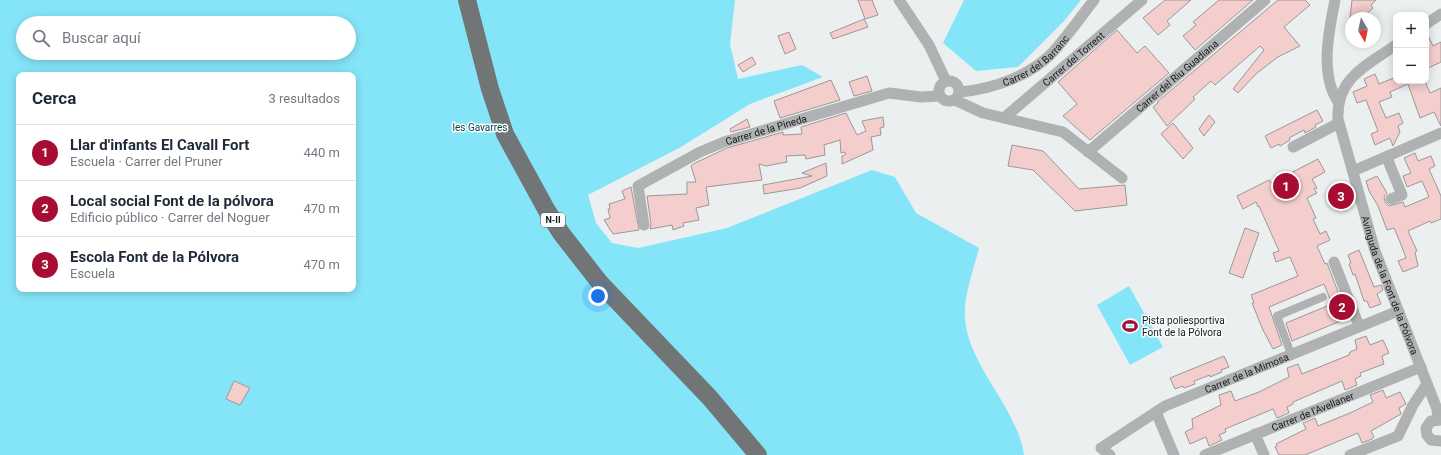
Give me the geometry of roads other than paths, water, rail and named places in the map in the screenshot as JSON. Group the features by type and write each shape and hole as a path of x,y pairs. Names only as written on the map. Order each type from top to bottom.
{"highway":[{"name":"N-II","path":"467,0 490,89 505,134 546,209 561,233 600,283 710,398 758,455"}],"street":[{"path":"899,0 929,45 946,81"},
{"name":"Carrer del Barranc","path":"957,96 983,89 1029,71 1054,51 1094,0"},
{"name":"Carrer del Torrent","path":"1004,118 1142,0"},
{"name":"Carrer del Riu Guadiana","path":"1088,152 1265,0"},
{"path":"1335,0 1327,43 1332,93 1339,103"},
{"path":"1429,22 1441,14"},
{"name":"Avinguda de la Font de la Pólvora","path":"1393,47 1355,72 1346,85 1339,103 1339,123 1375,251 1438,410 1439,420 1428,424 1426,428 1427,435 1431,440 1441,441"},
{"path":"946,81 939,89 940,96 944,101 957,96"},
{"path":"946,81 956,83 957,96"},
{"name":"Carrer de la Pineda","path":"644,225 638,186 713,146 889,93 921,97 940,96"},
{"path":"957,96 983,113 1063,132 1122,178"},
{"path":"1293,147 1339,123"},
{"path":"1353,171 1441,133"},
{"path":"1388,156 1389,163 1402,195 1392,199"},
{"path":"1334,262 1359,326"},
{"path":"1291,354 1277,316 1323,297"},
{"name":"Carrer de la Mimosa","path":"1110,455 1101,448 1166,406 1398,311"},
{"name":"Carrer de l'Avellaner","path":"1205,455 1421,367"},
{"path":"1350,455 1398,436 1413,406 1427,384"},
{"path":"1156,412 1174,455"},
{"path":"1255,434 1264,455"}],"place":[{"name":"Llar d'infants El Cavall Fort","path":"1286,186"},
{"name":"Escola Font de la Pólvora","path":"1341,196"},
{"name":"Local social Font de la pólvora","path":"1342,307"},
{"name":"Pista poliesportiva Font de la Pólvora","path":"1130,326"}],"park label":[{"name":"les Gavarres","path":"480,127"}]}
